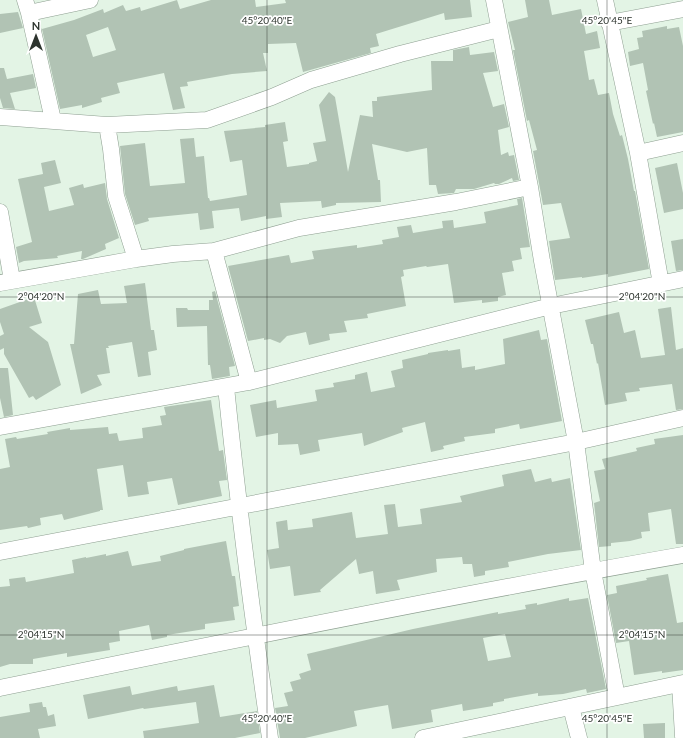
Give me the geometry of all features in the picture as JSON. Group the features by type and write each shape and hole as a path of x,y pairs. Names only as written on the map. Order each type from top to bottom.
{"street":[{"path":"53,120 27,7 90,0"},
{"path":"494,0 576,442 593,571 617,697"},
{"path":"605,0 638,153 661,284"},
{"path":"609,23 683,9"},
{"path":"0,117 107,124 207,120 272,97 311,80 400,54 499,29"},
{"path":"107,124 116,196 136,259"},
{"path":"638,153 683,143"},
{"path":"0,212 6,281 136,259 214,251 299,228 530,188"},
{"path":"214,251 249,382"},
{"path":"0,428 249,382 551,306 683,279"},
{"path":"226,387 238,506 270,738"},
{"path":"0,552 576,442 683,418"},
{"path":"0,688 255,635 683,555"},
{"path":"423,738 454,735 571,707 681,684 683,736"},
{"path":"571,707 579,738"}],"building":[{"path":"177,0 180,9 211,0 255,0 256,7 286,3 285,0 470,0 472,17 445,20 444,13 376,34 379,46 370,48 371,53 303,72 296,43 268,44 268,53 263,53 267,71 232,74 187,82 188,86 180,87 185,108 173,110 164,73 117,83 120,93 101,98 102,102 82,108 82,105 60,109 42,29 74,20 103,9 104,13 123,5 126,11 140,7 141,11","holes":["108,27 116,50 93,57 86,35"]},
{"path":"525,0 549,0 552,15 581,9 586,34 597,31 600,48 584,51 589,80 594,79 598,95 609,93 613,114 620,136 622,135 628,159 649,269 608,277 608,274 555,280 549,241 570,238 561,203 543,205 533,151 537,150 529,120 527,121 513,50 515,50 508,22 528,17"},
{"path":"18,12 23,28 0,33 0,14"},
{"path":"667,26 667,29 679,27 683,46 683,132 657,137 646,91 648,90 643,63 630,66 628,52 639,49 637,38 643,37 642,31"},
{"path":"469,47 470,55 494,52 498,71 483,73 493,107 504,104 509,127 498,130 501,155 508,152 509,156 514,155 519,180 513,181 512,178 499,184 494,183 474,189 456,189 454,193 438,194 436,185 429,185 427,148 407,152 372,144 378,180 380,180 381,202 336,203 336,205 322,208 321,201 280,203 282,217 266,219 266,216 241,221 239,208 212,211 214,228 200,230 198,213 148,218 149,221 135,225 125,194 120,146 145,143 150,186 185,183 180,139 194,138 196,157 204,156 208,198 210,201 247,195 242,160 230,162 224,131 265,127 265,125 285,122 288,141 283,142 287,167 309,164 317,161 313,143 326,141 319,105 329,92 335,97 348,172 360,115 373,117 372,101 377,101 377,97 432,90 431,61 453,61 453,50"},
{"path":"0,68 4,68 7,79 33,74 36,88 10,93 15,109 3,108 0,98"},
{"path":"55,160 61,183 44,187 49,211 74,205 69,188 83,184 84,188 105,183 107,199 119,238 105,244 106,249 83,259 81,259 82,251 57,256 58,258 24,261 19,263 16,247 32,242 18,179 43,174 41,163"},
{"path":"677,163 683,193 683,209 664,213 655,168"},
{"path":"522,198 530,247 520,248 522,259 512,261 514,271 502,273 506,295 498,297 498,301 482,303 482,300 454,303 448,264 426,266 403,270 404,276 401,277 406,306 367,314 368,318 344,321 347,332 329,334 330,340 309,345 306,332 287,336 280,343 270,339 264,340 264,338 248,341 228,266 289,255 291,263 314,259 312,251 357,245 357,248 383,244 382,240 399,237 397,227 411,225 413,233 443,228 442,221 453,220 454,228 486,223 484,212 518,205 517,199"},
{"path":"683,239 683,270 676,271 671,241"},
{"path":"145,283 151,330 154,330 157,350 148,352 151,375 138,377 132,342 108,346 109,348 106,348 110,373 97,375 102,385 81,394 70,344 74,344 78,294 98,290 101,304 127,303 124,286"},
{"path":"215,291 235,366 229,367 230,376 212,379 210,365 208,365 207,326 177,327 176,308 187,308 188,310 209,310 209,300 213,300 212,292"},
{"path":"34,297 42,323 29,327 48,342 61,385 36,400 33,396 29,398 4,354 4,348 0,350 0,336 4,334 0,322 0,309"},
{"path":"671,307 676,350 683,348 683,409 676,410 672,384 639,388 640,391 625,393 627,401 605,405 598,363 597,364 593,344 591,344 585,320 619,312 624,333 635,330 641,358 665,355 658,309"},
{"path":"539,330 541,340 547,339 562,421 520,429 519,424 495,429 495,433 464,437 465,441 443,446 444,449 431,452 425,422 402,428 403,432 364,446 362,433 318,440 320,451 300,455 298,444 278,445 278,433 256,437 250,405 276,400 277,408 317,401 315,390 334,387 333,383 355,379 355,375 367,372 371,392 395,387 391,371 403,368 402,360 428,353 460,349 462,368 475,366 475,370 505,364 503,339"},
{"path":"0,368 8,368 13,415 4,417 0,398"},
{"path":"211,400 219,451 223,450 227,480 219,481 222,496 178,505 172,478 147,482 149,494 128,497 123,465 97,469 103,510 64,520 62,514 40,518 41,525 28,528 27,526 0,530 0,469 10,467 5,439 16,437 17,439 48,434 47,432 70,428 70,430 108,427 109,434 117,433 119,441 143,438 142,428 162,425 160,416 166,415 164,407"},
{"path":"683,435 683,544 676,544 671,509 648,513 650,531 641,532 642,538 611,543 611,546 599,547 594,503 600,501 594,471 605,469 602,459 637,451 636,448 655,444 654,439"},
{"path":"531,469 535,482 551,478 552,482 570,478 581,550 548,554 508,562 509,567 485,571 485,575 474,577 472,564 463,564 462,557 436,559 437,572 397,580 400,590 376,594 373,571 359,574 356,559 320,590 321,592 294,596 290,566 270,569 267,550 279,548 276,522 287,520 288,530 313,527 312,519 352,512 356,538 388,534 384,505 395,504 398,527 422,524 420,509 462,502 460,496 504,486 502,475"},
{"path":"226,541 232,576 235,576 239,606 233,607 235,620 205,624 205,629 167,635 167,637 152,640 149,625 119,631 120,641 109,643 110,650 67,657 67,653 33,659 33,664 10,664 0,667 0,587 10,586 9,579 25,577 26,582 74,573 72,560 106,554 106,556 128,551 132,566 161,561 160,556 184,549"},
{"path":"668,574 677,623 683,622 683,670 634,675 629,641 616,643 607,595 617,593 616,586"},
{"path":"569,598 569,601 588,598 606,689 587,693 586,689 563,694 538,696 538,693 504,699 504,701 493,703 493,706 463,711 462,704 431,710 433,722 392,729 388,705 354,711 357,726 305,738 280,738 275,708 288,706 284,693 293,691 290,682 301,679 299,674 311,670 307,654 413,629 498,612 498,614 526,609 525,605 537,603 537,605","holes":["505,634 511,657 488,661 483,638"]},
{"path":"214,685 220,717 257,711 260,733 235,738 144,738 143,731 199,723 196,702 143,708 88,719 83,695 130,686 132,695 177,686 178,691"},
{"path":"42,702 43,707 46,707 48,716 54,714 56,726 38,729 40,738 0,738 0,717 30,712 29,704"},
{"path":"665,723 665,738 644,738 643,724"}]}
